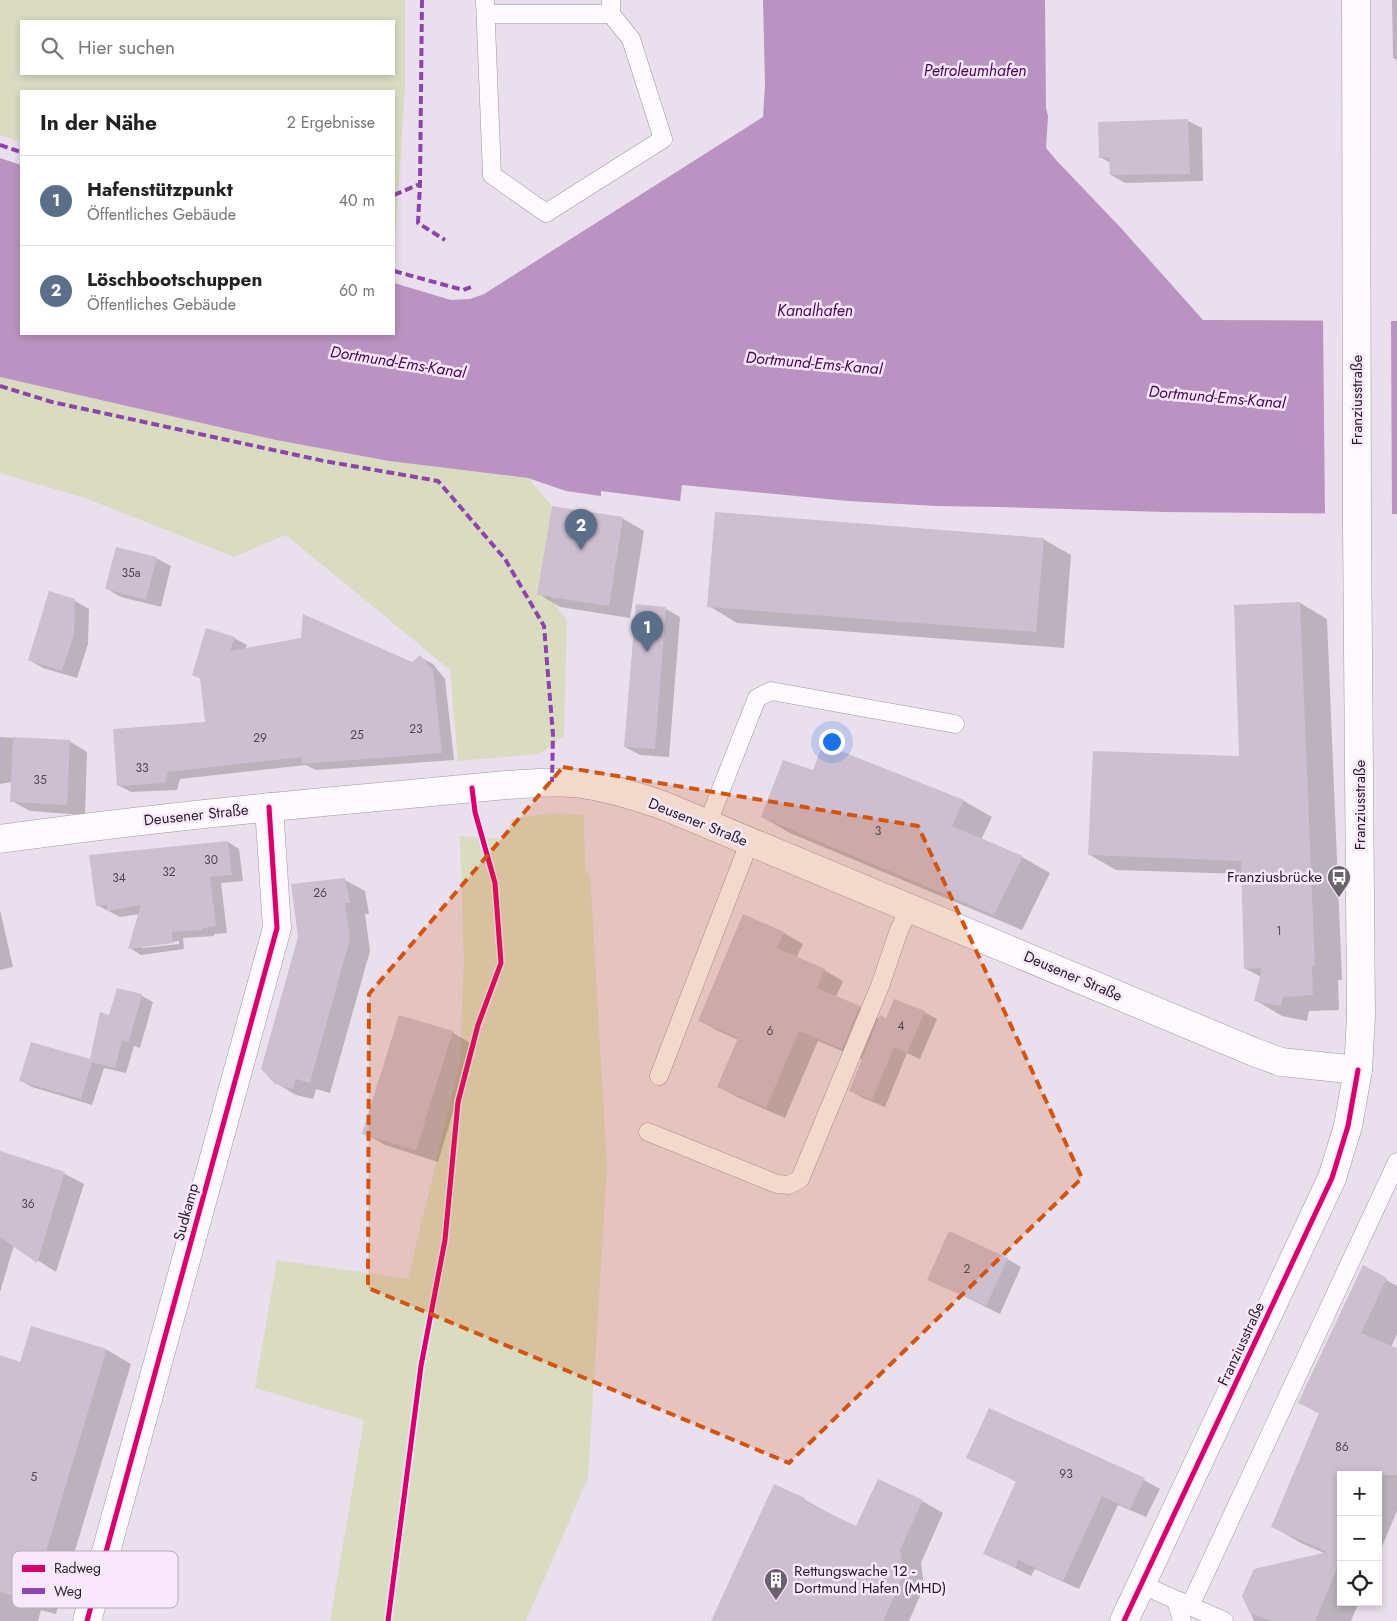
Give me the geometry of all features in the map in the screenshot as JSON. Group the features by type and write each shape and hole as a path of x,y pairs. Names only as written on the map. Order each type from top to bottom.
{"main road":[{"name":"Franziusstraße","path":"1124,1621 1332,1178 1348,1126 1358,1070 1361,1017 1357,527 1356,0"},
{"name":"Deusener Straße","path":"0,839 269,806 472,788 552,782 605,788 635,796 707,825 1281,1062 1358,1070"},
{"name":"Sudkamp","path":"106,1551 277,928 269,806"},
{"name":"Sudkamp","path":"87,1621 91,1608"}],"lane":[{"path":"486,7 611,7 631,39 663,139 546,213 492,174 486,7"},
{"path":"707,825 758,698 771,691 955,724"},
{"path":"659,1076 749,843"},
{"path":"648,1132 778,1184 789,1185 800,1179 880,986 899,930 910,908"},
{"path":"1183,1609 1397,1162"},
{"path":"1141,1584 1183,1609 1224,1621"}],"highlighted area":[{"path":"563,767 918,826 1082,1178 789,1463 368,1288 369,994"}],"green space":[{"path":"0,0 405,0 405,85 395,242 395,90 20,90 20,142 0,135"},
{"path":"0,377 276,440 389,461 528,478 552,506 539,584 567,620 564,736 539,754 458,761 450,670 286,535 234,557 85,498 0,473"},
{"path":"551,813 584,815 585,872 590,874 607,1167 588,1478 526,1621 330,1621 364,1420 255,1388 277,1260 408,1279 460,1062 464,961 460,836 505,839 512,819"}],"water":[{"name":"Kanalhafen","path":"763,0 1045,0 1046,108 1048,116 1046,148 1203,320 1397,321 1397,514 1164,512 936,506 848,501 682,485 680,501 601,491 601,496 566,491 528,478 389,461 276,440 0,377 0,158 20,165 20,335 395,335 395,283 451,300 470,299 484,294 763,117 765,85"}],"pier":[{"path":"1391,318 1392,516 1325,516 1323,319"}],"building":[{"path":"1188,119 1190,174 1110,175 1109,157 1099,158 1098,122"},
{"path":"552,506 623,517 609,606 537,595"},
{"path":"715,512 1044,538 1036,632 707,607"},
{"path":"116,547 157,557 146,600 105,589"},
{"path":"49,591 75,599 74,635 62,671 28,660"},
{"path":"1300,602 1315,966 1312,966 1313,995 1283,997 1281,1006 1254,1001 1262,968 1244,969 1241,861 1088,855 1093,751 1239,756 1234,605"},
{"path":"636,604 666,607 655,749 624,747"},
{"path":"303,614 412,662 420,655 433,670 442,753 302,764 301,757 168,772 165,783 117,786 113,729 205,722 200,678 192,675 206,628 235,637 230,651 301,638"},
{"path":"13,737 70,740 67,805 10,802"},
{"path":"823,744 964,800 952,826 1023,856 994,915 761,817 783,760 813,770"},
{"path":"228,841 232,875 210,877 216,926 203,928 203,930 172,932 173,943 128,949 141,905 107,911 107,905 96,906 89,855"},
{"path":"345,878 350,903 345,903 350,939 310,1083 296,1079 293,1089 275,1084 261,1069 298,937 291,884"},
{"path":"743,914 784,932 777,948 825,969 817,988 860,1006 842,1049 799,1031 766,1108 717,1087 738,1038 698,1021"},
{"path":"117,988 142,994 129,1042 122,1041 115,1068 92,1062 81,1099 19,1081 31,1042 90,1059 100,1012 109,1015"},
{"path":"894,999 925,1011 907,1053 894,1047 872,1100 849,1091 880,1015 886,1018"},
{"path":"399,1015 453,1031 416,1150 362,1134"},
{"path":"0,1151 65,1172 37,1263 0,1237"},
{"path":"949,1231 1008,1258 986,1306 927,1280"},
{"path":"1363,1265 1387,1278 1361,1333 1397,1348 1397,1475 1382,1475 1382,1471 1337,1471 1337,1569 1315,1621 1272,1621 1250,1613 1242,1596 1254,1569 1327,1552 1271,1527 1319,1413 1298,1403"},
{"path":"31,1326 107,1349 46,1551 12,1551 12,1595 0,1592 0,1355 20,1362"},
{"path":"989,1408 1145,1478 1130,1509 1102,1496 1063,1581 1018,1560 1015,1568 983,1554 1016,1481 966,1458"},
{"path":"878,1479 923,1500 900,1550 904,1575 883,1621 711,1621 774,1484 805,1498 804,1501 856,1526"}],"marked path":[{"path":"422,0 418,223 445,240"},
{"path":"0,145 20,152"},
{"path":"395,195 420,184"},
{"path":"395,271 463,290 471,287"},
{"path":"0,386 52,402 324,461 438,481 505,559 544,626 553,735 552,782"}],"cycle path":[{"path":"388,1621 421,1366 445,1240 458,1102 478,1025 501,963 495,883 475,812 472,788"},
{"path":"106,1551 277,928 269,807"},
{"path":"1124,1621 1332,1178 1348,1126 1358,1070"},
{"path":"87,1621 91,1608"}],"place":[{"name":"Löschbootschuppen","path":"581,550"},
{"name":"Hafenstützpunkt","path":"647,652"},
{"name":"Franziusbrücke","path":"1339,898"},
{"name":"Rettungswache 12 - Dortmund Hafen (MHD)","path":"776,1601"}],"water label":[{"name":"Petroleumhafen","path":"975,70"},
{"name":"Dortmund-Ems-Kanal","path":"398,362"},
{"name":"Dortmund-Ems-Kanal","path":"814,363"},
{"name":"Dortmund-Ems-Kanal","path":"1217,397"}]}
